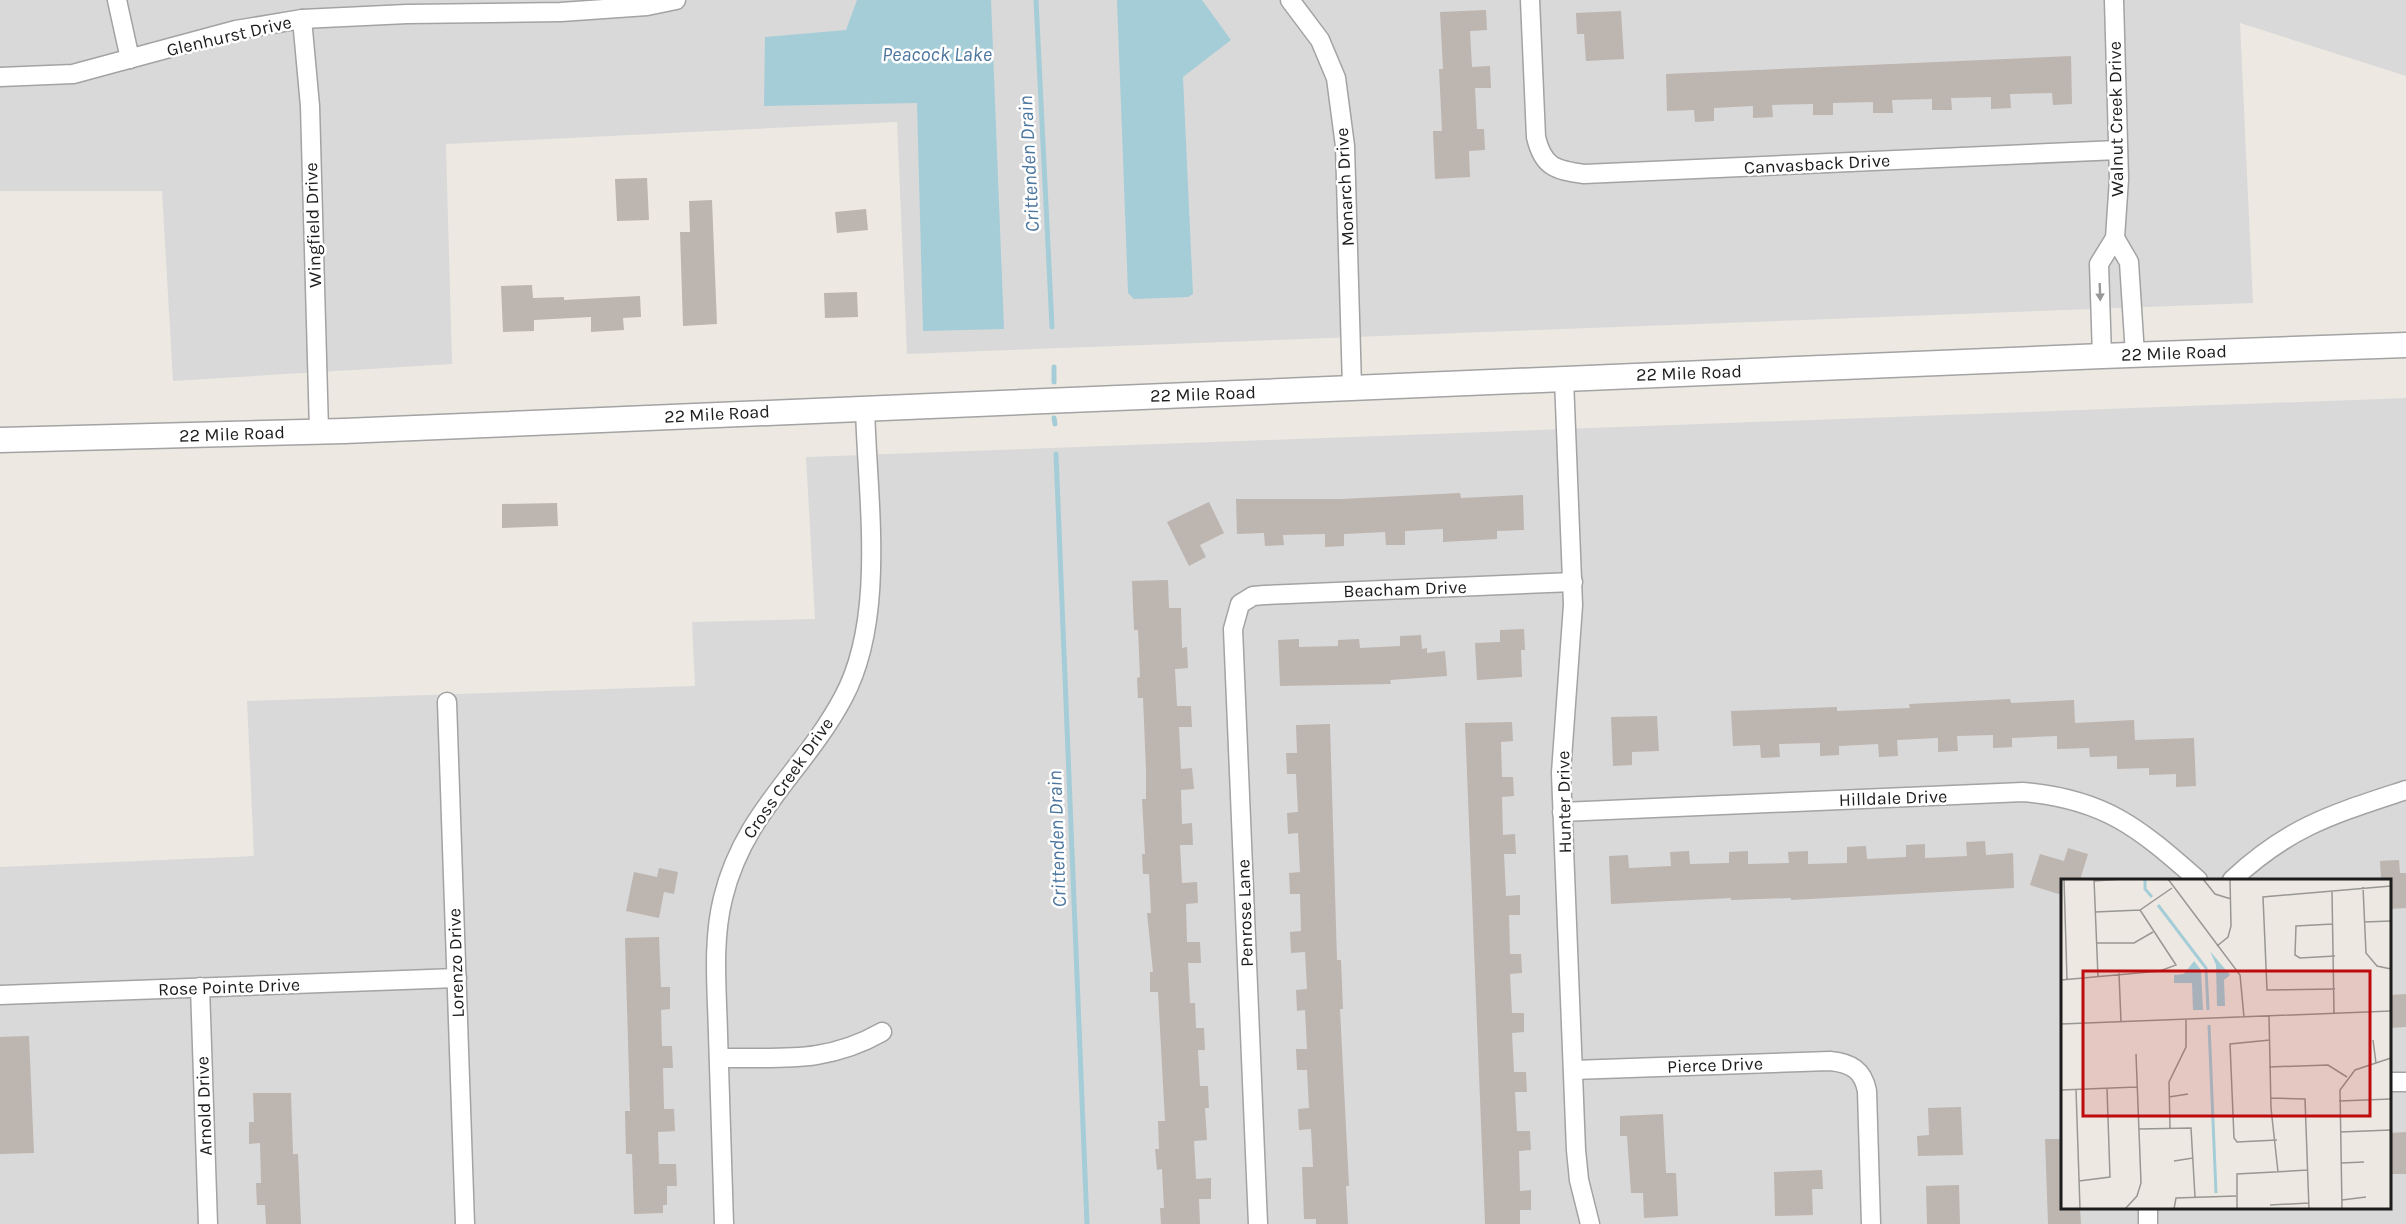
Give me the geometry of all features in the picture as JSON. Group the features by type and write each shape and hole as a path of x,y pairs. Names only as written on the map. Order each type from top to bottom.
{"street":[{"path":"117,0 130,59"},
{"name":"Glenhurst Drive","path":"0,77 73,74 236,30 303,19 407,14 561,12 646,6 676,0"},
{"name":"Monarch Drive","path":"1290,0 1320,40 1336,78 1345,146 1352,387"},
{"name":"Canvasback Drive","path":"1530,0 1536,136 1539,151 1548,164 1562,171 1584,174 2118,150"},
{"name":"Walnut Creek Drive","path":"2102,356 2099,264 2115,238 2118,150 2114,0"},
{"name":"Wingfield Drive","path":"303,19 310,106 319,431"},
{"path":"2115,238 2129,262 2135,355"},
{"name":"22 Mile Road","path":"0,440 319,431 2406,345"},
{"name":"Hunter Drive","path":"1564,379 1573,582 1562,773 1562,812 1579,1180 1590,1224"},
{"name":"Cross Creek Drive","path":"724,1224 716,958 722,899 731,871 757,817 809,750 844,697 864,641 871,582 865,407"},
{"name":"Beacham Drive","path":"1240,604 1253,596 1265,595 1573,582"},
{"name":"Penrose Lane","path":"1240,604 1233,629 1258,1224"},
{"name":"Lorenzo Drive","path":"447,702 465,1224"},
{"path":"2233,879 2260,855 2310,823 2406,790"},
{"name":"Hilldale Drive","path":"1562,812 2023,792 2051,795 2104,810 2152,839 2197,879"},
{"name":"Rose Pointe Drive","path":"0,995 457,978"},
{"name":"Arnold Drive","path":"200,987 208,1224"},
{"path":"719,1058 813,1057 857,1046 882,1032"},
{"name":"Pierce Drive","path":"1573,1070 1830,1062 1844,1062 1857,1068 1865,1080 1867,1091 1871,1224"}],"shaded area":[{"path":"0,0 2406,0 2406,76 2240,23 2253,303 907,354 897,122 446,144 452,364 173,381 162,191 0,191"},
{"path":"2406,398 2406,1224 0,1224 0,867 254,856 247,701 695,686 692,622 815,619 806,457"}],"water":[{"name":"Peacock Lake","path":"857,0 991,0 1004,329 923,331 917,103 764,106 765,37 846,30"},
{"path":"1117,0 1202,0 1231,40 1183,77 1193,294 1188,297 1134,299 1128,293"}],"building":[{"path":"1486,10 1487,30 1470,31 1472,67 1490,66 1491,88 1475,88 1477,129 1484,129 1485,150 1469,151 1470,177 1435,179 1433,131 1442,131 1439,69 1443,69 1440,12"},
{"path":"1621,11 1624,59 1586,61 1584,34 1577,34 1576,13"},
{"path":"2071,56 2072,104 2053,105 2052,93 2010,94 2011,108 1991,109 1991,97 1951,98 1952,110 1932,110 1932,99 1892,100 1893,113 1873,113 1873,102 1833,103 1833,115 1813,115 1813,104 1772,105 1773,117 1753,118 1753,106 1714,108 1714,121 1695,122 1694,110 1667,111 1666,74"},
{"path":"647,178 649,220 617,221 615,179"},
{"path":"712,200 717,324 683,326 680,232 690,232 689,201"},
{"path":"866,209 868,230 837,233 835,212"},
{"path":"532,285 533,298 564,297 564,300 640,296 641,317 623,318 624,330 591,332 591,317 534,320 534,331 503,332 501,286"},
{"path":"857,292 858,317 825,318 824,293"},
{"path":"1460,493 1461,498 1523,495 1524,530 1497,531 1497,539 1443,542 1443,529 1405,531 1405,545 1386,545 1385,532 1344,534 1344,546 1325,547 1325,534 1283,535 1284,545 1265,546 1264,533 1237,534 1236,499 1342,499"},
{"path":"1209,502 1224,533 1200,545 1206,557 1189,566 1167,522"},
{"path":"557,503 558,526 502,528 502,504"},
{"path":"1168,580 1169,608 1181,608 1182,648 1187,647 1188,668 1175,669 1177,706 1191,706 1192,727 1179,727 1181,769 1192,768 1194,789 1181,790 1182,824 1192,823 1193,845 1180,845 1182,883 1197,882 1198,903 1186,904 1187,942 1200,942 1201,963 1188,963 1190,1003 1195,1003 1196,1028 1204,1028 1205,1050 1198,1050 1200,1086 1208,1086 1209,1108 1205,1108 1207,1140 1194,1141 1196,1179 1211,1178 1211,1199 1199,1199 1200,1224 1161,1224 1160,1208 1164,1208 1162,1169 1157,1170 1155,1149 1159,1149 1158,1121 1165,1121 1158,992 1150,992 1150,972 1153,972 1147,913 1151,913 1149,874 1143,874 1142,854 1145,854 1142,799 1146,799 1143,698 1138,698 1137,678 1140,677 1138,630 1134,630 1132,581"},
{"path":"1524,629 1525,650 1521,650 1522,677 1477,680 1475,643 1500,642 1500,630"},
{"path":"1421,635 1422,649 1427,648 1427,653 1445,651 1447,676 1390,680 1391,684 1280,686 1278,640 1299,639 1299,647 1338,646 1338,640 1359,639 1360,648 1400,646 1400,636"},
{"path":"2010,699 2011,703 2074,700 2075,723 2134,720 2135,740 2194,738 2196,786 2176,787 2176,774 2149,775 2149,768 2117,769 2117,756 2090,757 2089,748 2057,749 2057,736 2012,738 2012,747 1993,748 1993,735 1957,736 1958,751 1938,752 1938,738 1897,740 1898,756 1879,757 1878,744 1839,746 1839,755 1820,756 1820,743 1779,744 1780,757 1761,758 1760,745 1733,746 1731,711 1837,707 1837,711 1910,708 1909,704"},
{"path":"1657,716 1659,751 1632,752 1632,765 1613,766 1611,717"},
{"path":"1512,722 1513,741 1501,742 1502,777 1513,777 1514,796 1502,797 1503,835 1515,834 1516,854 1504,854 1506,896 1520,895 1520,915 1509,915 1510,954 1521,954 1522,973 1510,974 1512,1013 1524,1013 1524,1032 1512,1033 1514,1072 1526,1072 1527,1092 1515,1092 1517,1131 1530,1131 1531,1150 1519,1151 1520,1191 1531,1190 1531,1210 1520,1210 1520,1224 1485,1224 1465,723"},
{"path":"1330,724 1337,960 1341,960 1343,1009 1340,1009 1349,1186 1346,1186 1348,1224 1316,1224 1316,1219 1304,1219 1302,1167 1313,1167 1311,1129 1299,1130 1298,1109 1309,1108 1307,1070 1297,1070 1296,1049 1307,1049 1305,1010 1297,1011 1296,990 1307,989 1305,952 1291,953 1290,932 1301,931 1300,894 1290,894 1289,873 1300,872 1298,833 1288,834 1287,813 1298,812 1296,774 1287,774 1286,753 1297,753 1296,725"},
{"path":"1985,841 1986,855 2013,853 2014,888 1791,900 1791,898 1731,900 1731,898 1611,904 1609,856 1628,855 1629,868 1671,866 1670,852 1689,851 1690,864 1729,863 1729,852 1748,851 1748,864 1789,863 1788,852 1808,851 1808,864 1847,863 1847,847 1866,846 1867,859 1906,857 1906,845 1925,844 1925,858 1967,856 1966,842"},
{"path":"2068,848 2088,854 2080,879 2061,879 2061,895 2030,885 2040,854 2064,861"},
{"path":"2399,860 2400,873 2406,873 2406,908 2391,909 2391,879 2381,879 2380,861"},
{"path":"659,868 678,872 674,894 664,892 659,918 626,911 634,872 657,877"},
{"path":"659,937 661,987 670,987 670,1009 661,1010 662,1046 672,1046 673,1068 663,1068 664,1109 674,1109 675,1131 658,1132 659,1164 676,1164 677,1186 667,1186 667,1205 663,1205 663,1213 634,1214 632,1154 626,1154 625,1111 630,1111 625,938"},
{"path":"2406,994 2406,1027 2391,1028 2391,995"},
{"path":"29,1036 34,1153 0,1154 0,1037"},
{"path":"253,1093 291,1093 293,1154 298,1154 301,1224 266,1224 265,1205 257,1205 256,1183 261,1183 260,1143 249,1144 249,1122 254,1122"},
{"path":"1961,1107 1963,1155 1918,1156 1917,1136 1929,1135 1928,1108"},
{"path":"1663,1114 1666,1173 1676,1173 1678,1216 1644,1218 1643,1193 1631,1193 1627,1136 1620,1136 1620,1116"},
{"path":"2406,1132 2406,1174 2391,1174 2391,1133"},
{"path":"2045,1139 2061,1139 2061,1209 2080,1209 2081,1224 2048,1224"},
{"path":"1822,1170 1823,1189 1812,1189 1813,1215 1775,1216 1774,1172"},
{"path":"1959,1185 1960,1224 1927,1224 1926,1186"}],"waterway":[{"name":"Crittenden Drain","path":"1036,0 1052,327"},
{"name":"Crittenden Drain","path":"1054,367 1054,382"},
{"name":"Crittenden Drain","path":"1054,418 1055,424"},
{"name":"Crittenden Drain","path":"1056,454 1087,1224"}]}
